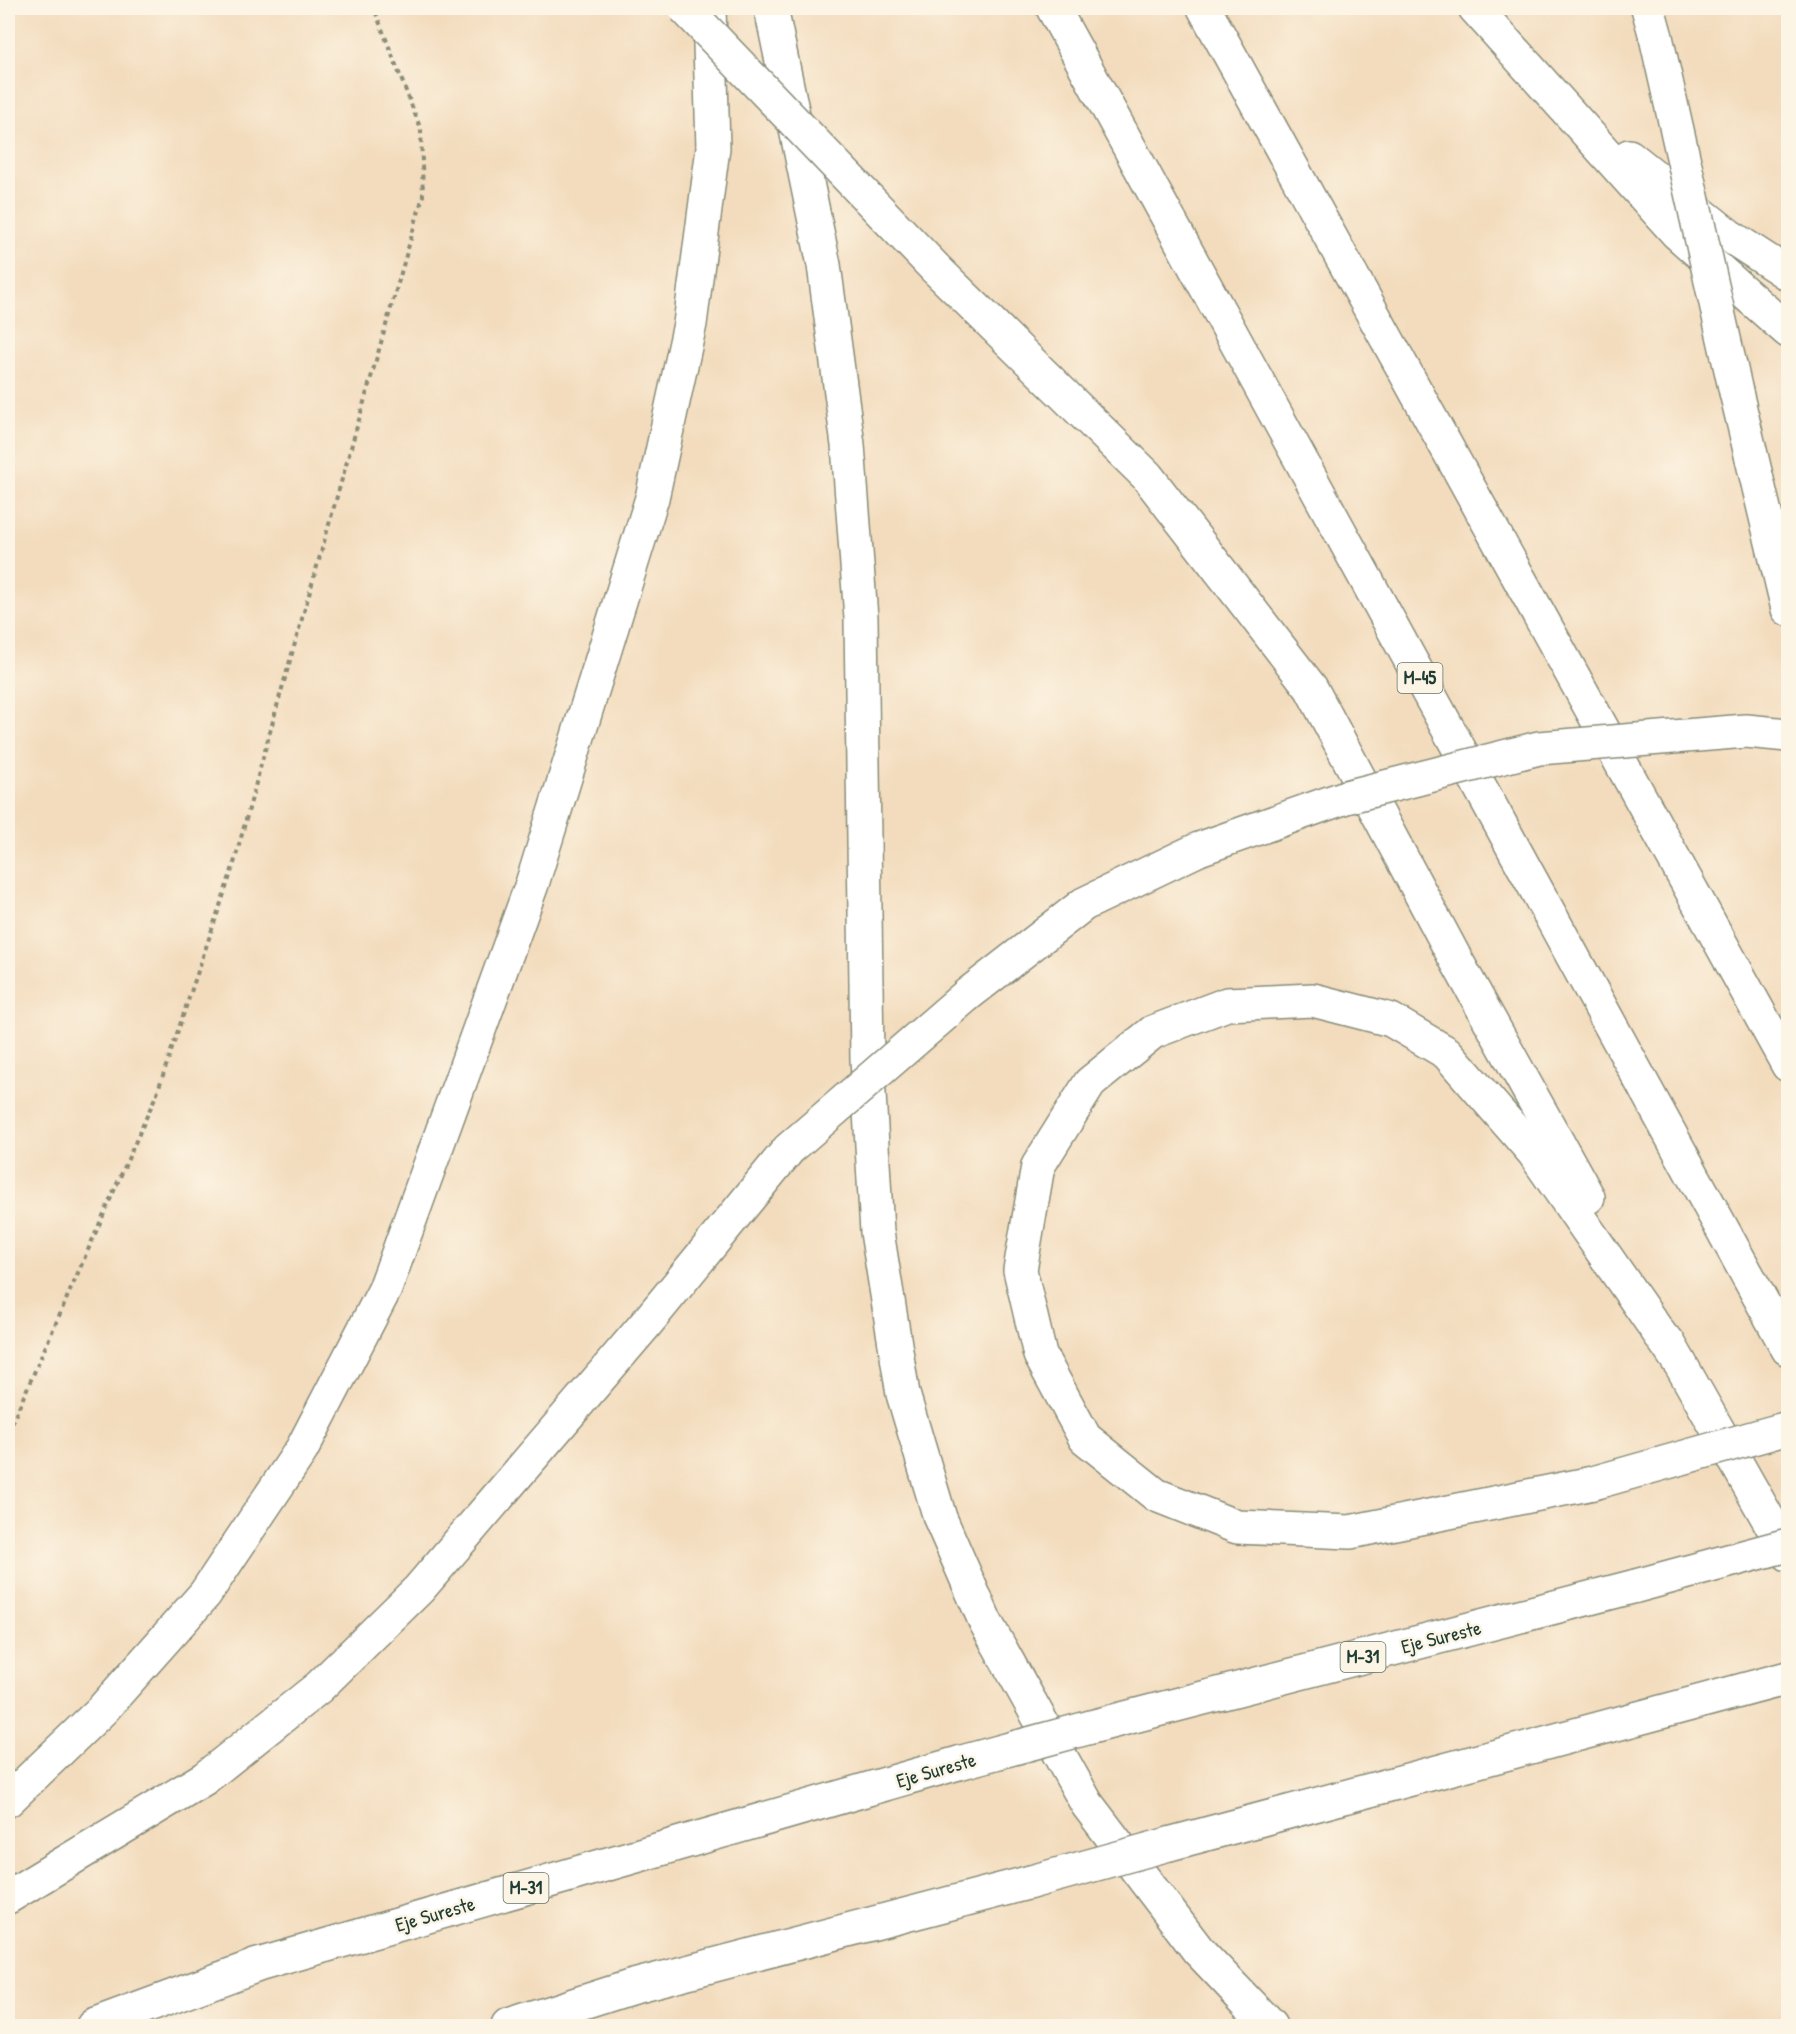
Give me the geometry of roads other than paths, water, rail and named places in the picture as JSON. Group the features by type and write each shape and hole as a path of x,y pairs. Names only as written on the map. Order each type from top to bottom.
{"highway":[{"path":"686,8 935,268 1147,476 1311,688 1455,958 1788,1554"},
{"path":"8,1800 102,1710 205,1594 302,1449 385,1289 532,884 652,498 690,324 713,148 709,8"},
{"path":"771,8 824,265 848,445 861,618 867,1071 877,1232 903,1394 940,1518 985,1621 1081,1795 1198,1950 1270,2026"},
{"name":"M-45","path":"1053,8 1788,1348"},
{"path":"1204,8 1788,1065"},
{"path":"1475,8 1677,233 1788,331"},
{"path":"1652,22 1788,609"},
{"path":"1551,93 1728,235 1788,274"},
{"path":"8,1897 206,1778 319,1687 419,1589 645,1325 789,1149 968,995 1084,904 1199,849 1346,797 1539,748 1746,731 1788,735"},
{"path":"1679,1362 1534,1153 1447,1053 1390,1020 1313,1000 1227,1004 1153,1032 1089,1083 1038,1166 1020,1270 1040,1355 1085,1438 1156,1495 1237,1527 1350,1532 1593,1483 1788,1428"},
{"name":"Eje Sureste","path":"93,2026 258,1965 962,1762 1788,1545"},
{"path":"508,2026 630,1987 1031,1882 1788,1678"}]}
